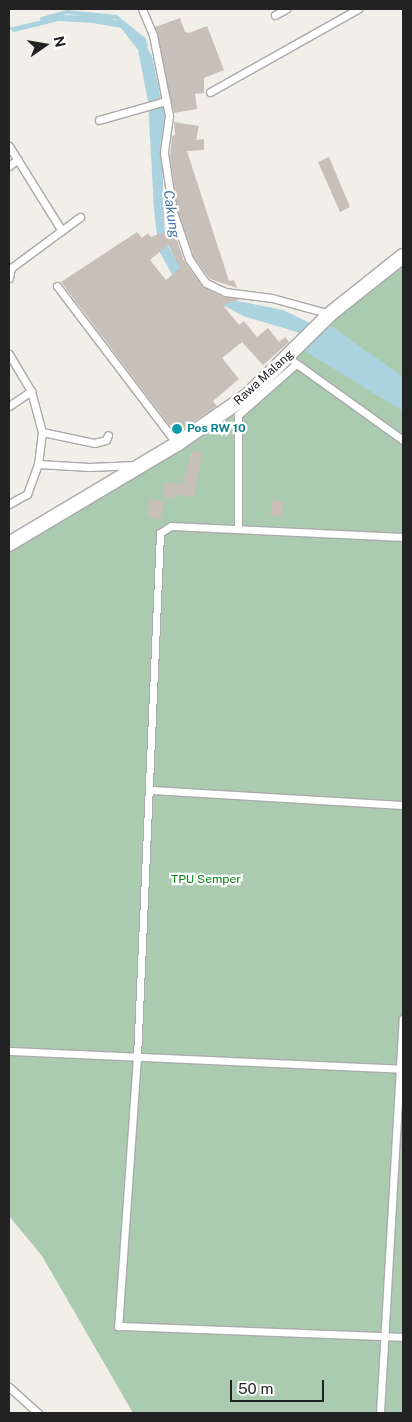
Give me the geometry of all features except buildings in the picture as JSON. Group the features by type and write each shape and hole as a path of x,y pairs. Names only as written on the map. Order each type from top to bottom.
{"street":[{"name":"Rawa Malang","path":"9,544 177,444 248,395 294,356 328,316 403,256"}],"lane":[{"path":"142,9 153,34 164,102 169,116 164,153 173,212 182,244 206,284 225,292 272,298 328,316"},
{"path":"275,15 286,9"},
{"path":"210,92 358,9"},
{"path":"99,120 164,102"},
{"path":"9,146 62,231"},
{"path":"9,166 18,159"},
{"path":"9,278 10,267 80,218"},
{"path":"57,286 177,444"},
{"path":"9,354 32,391 42,432 38,464 27,494 9,504"},
{"path":"238,528 238,415 294,356 403,440"},
{"path":"9,406 32,391"},
{"path":"42,432 94,443 106,440 108,435"},
{"path":"38,464 90,467 142,465"},
{"path":"403,537 171,526 160,533 151,790 137,1057 118,1326 403,1337"},
{"path":"151,790 403,805"},
{"path":"380,1413 402,1069 403,1019"},
{"path":"9,1051 402,1069"},
{"path":"9,1387 38,1413"}],"green space":[{"name":"TPU Semper","path":"403,257 403,1413 133,1413 42,1256 9,1216 9,544 248,395"}],"water":[{"path":"63,15 105,16 125,24 141,37 152,56 165,118 162,155 165,241 187,279 218,297 283,310 308,322 312,329 303,340 300,333 243,316 174,278 159,251 154,210 148,101 138,50 121,28 93,23 59,21 14,32 9,28"},
{"path":"324,321 403,377 403,411 298,347"}],"waterway":[{"name":"Cakung","path":"42,19 67,12 116,17 144,40 146,46"}],"place":[{"name":"Pos RW 10","path":"177,429"}]}
